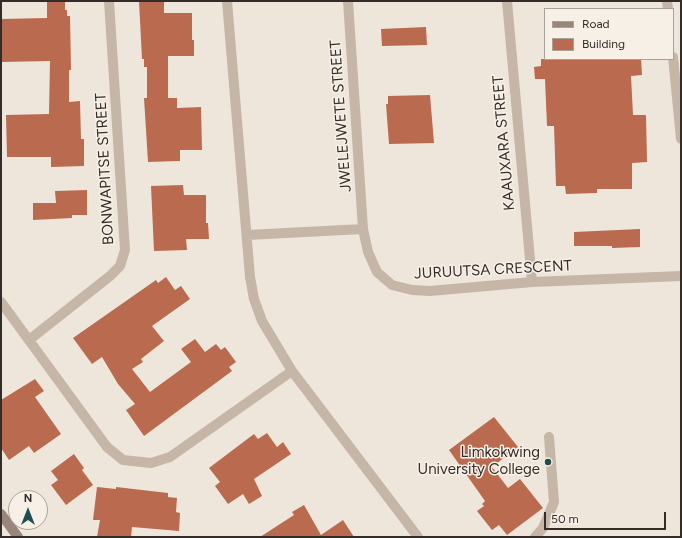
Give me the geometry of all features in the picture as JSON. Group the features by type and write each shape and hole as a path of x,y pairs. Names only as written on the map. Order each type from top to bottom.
{"main road":[{"path":"1,514 18,537"}],"street":[{"name":"BONWAPITSE STREET","path":"29,340 110,276 120,266 125,250 109,1"},
{"path":"228,1 250,277 254,299 262,321 292,372 418,537"},
{"name":"JWELEJWETE STREET","path":"348,1 363,229"},
{"name":"KAAUXARA STREET","path":"507,1 532,282"},
{"path":"673,60 681,139"},
{"path":"247,235 363,229"},
{"name":"JURUUTSA CRESCENT","path":"363,229 368,252 377,272 392,285 412,290 430,291 532,282 681,276"},
{"path":"1,302 107,447 123,460 151,463 170,457 292,372"},
{"path":"535,537 543,528 554,502 549,437"}],"building":[{"path":"47,1 65,1 67,16 70,16 71,70 69,70 69,102 80,101 81,139 84,139 84,166 51,167 51,157 7,157 6,115 49,114 50,61 1,62 1,19 47,18"},
{"path":"139,1 164,1 164,13 192,13 192,40 194,40 194,56 168,56 168,98 177,98 177,108 201,107 202,150 180,150 180,161 148,162 144,98 147,98 147,67 144,67 144,59 142,59"},
{"path":"426,27 427,45 382,46 381,29"},
{"path":"541,59 641,60 642,75 631,76 633,115 646,115 647,162 632,163 632,189 597,189 597,193 566,194 565,186 556,186 554,126 547,126 545,79 535,79 534,67 541,66"},
{"path":"430,95 434,143 389,144 386,104 388,104 388,96"},
{"path":"183,185 184,195 206,195 206,223 208,223 209,239 186,239 187,250 154,251 151,186"},
{"path":"87,190 87,215 72,215 72,218 33,220 33,203 56,203 55,191"},
{"path":"640,229 640,247 612,248 612,246 574,246 574,232"},
{"path":"166,277 175,290 181,286 190,299 152,326 164,341 141,359 143,362 132,369 150,392 191,362 181,349 195,339 205,352 216,344 221,350 225,347 236,362 229,367 232,371 144,436 126,410 135,404 118,384 102,357 92,364 73,338 156,280 158,283"},
{"path":"35,379 44,391 35,397 61,434 34,453 29,446 9,460 1,448 1,400"},
{"path":"494,417 518,447 492,467 508,488 520,479 543,508 507,535 499,525 492,530 477,511 484,506 482,504 485,501 449,450"},
{"path":"267,433 277,447 283,442 291,454 254,479 262,496 249,504 243,494 228,504 215,486 220,482 209,468 254,434 258,439"},
{"path":"74,454 84,468 82,470 93,485 66,505 51,485 58,480 51,471"},
{"path":"97,487 116,489 116,487 168,493 168,497 177,498 176,512 180,513 179,531 132,527 131,537 97,537 100,520 93,520"},
{"path":"304,505 321,535 343,520 354,537 260,537 294,515 292,512"}],"place":[{"name":"Limkokwing University College","path":"548,462"}]}
